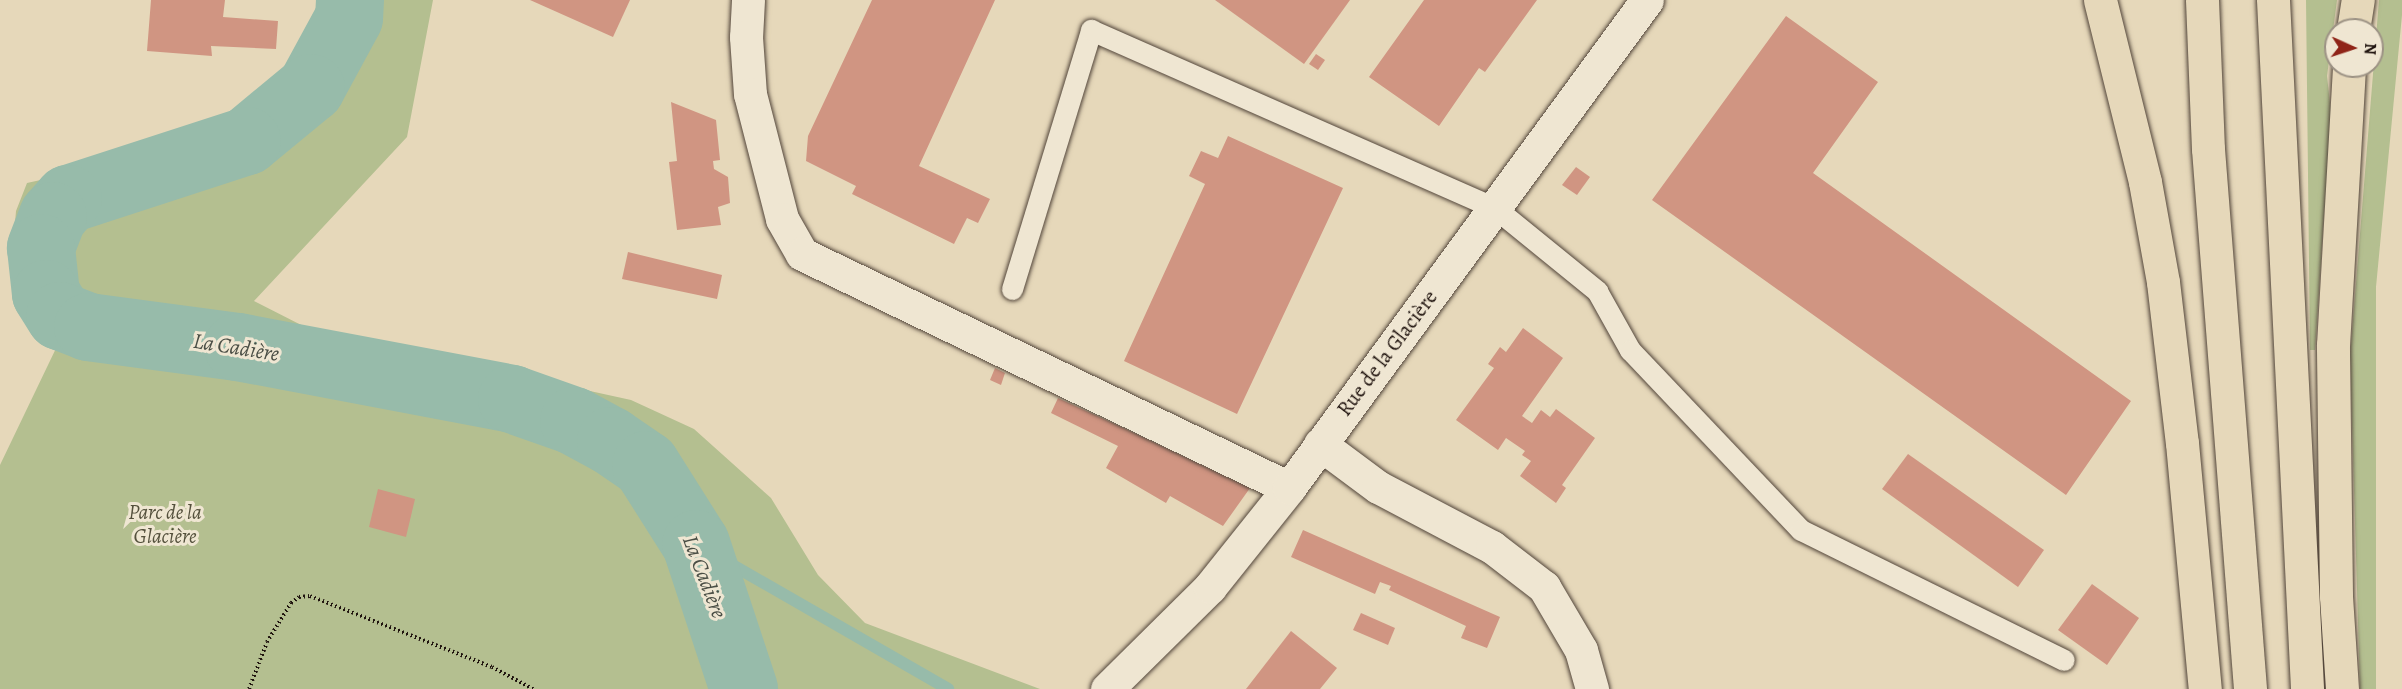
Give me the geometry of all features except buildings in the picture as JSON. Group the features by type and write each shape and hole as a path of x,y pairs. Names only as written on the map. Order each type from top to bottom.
{"highway":[{"path":"2100,0 2145,182 2163,282 2182,443 2205,689"},
{"path":"2202,0 2208,149 2250,689"},
{"path":"2273,0 2307,689"},
{"path":"2355,18 2358,0"},
{"path":"2342,689 2336,596 2332,345 2348,78"}],"street":[{"path":"748,0 746,37 750,94 782,219 802,254 1289,488"},
{"name":"Rue de la Glacière","path":"1107,689 1210,587 1289,488 1647,0"},
{"path":"1320,444 1378,487 1492,547 1544,587 1581,650 1592,689"}],"lane":[{"path":"1012,289 1091,30 1495,208 1598,291 1630,350 1801,530 2064,660"}],"path":[{"path":"250,688 267,642 291,603 299,597 310,596 492,667 533,689"}],"green space":[{"name":"Parc de la Glacière","path":"327,0 433,0 407,137 254,301 311,330 631,400 694,429 771,498 818,575 865,623 1040,689 0,689 0,465 60,340 38,324 23,300 12,259 16,211 27,183 203,144 331,31"},
{"path":"2306,0 2337,0 2335,18 2324,18 2324,78 2327,78 2331,112 2315,350 2310,350"},
{"path":"2379,0 2402,0 2376,287 2376,689 2360,689 2350,357 2373,78 2384,78 2384,18 2378,18"}],"waterway":[{"name":"La Cadière","path":"350,0 349,18 311,88 247,141 68,199 53,216 41,248 46,294 60,316 88,327 238,347 512,399 574,421 611,441 646,465 696,544 744,689"},
{"path":"696,544 948,689"}]}
